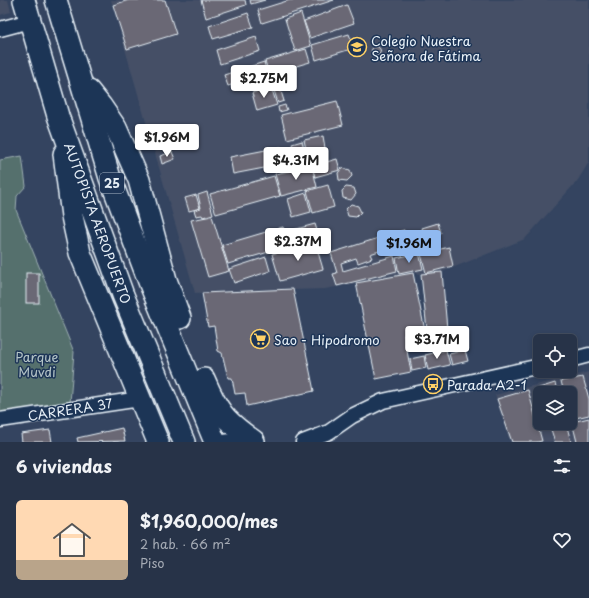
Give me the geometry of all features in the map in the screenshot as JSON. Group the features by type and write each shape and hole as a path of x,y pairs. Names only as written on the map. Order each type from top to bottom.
{"highway":[{"name":"AUTOPISTA AEROPUERTO","path":"24,0 58,116 124,295 184,442"},
{"name":"AUTOPISTA AEROPUERTO","path":"56,0 110,178 150,284 215,442"},
{"path":"80,79 116,128 139,180 171,296 214,402 225,419 236,428 258,441"},
{"path":"58,116 77,245 158,442"}],"street":[{"path":"0,30 30,22"},
{"path":"577,359 589,356"},
{"path":"303,442 326,437 352,416 383,402 533,368"},
{"name":"CARRERA 37","path":"0,420 140,399"},
{"path":"223,442 240,440 258,441"}],"shaded area":[{"path":"0,0 8,0 11,12 0,15"},
{"path":"111,0 589,0 589,162 578,180 525,239 442,272 421,274 413,273 325,289 195,293"},
{"path":"589,372 589,442 510,442 495,395 564,378 577,378 577,375"}],"green space":[{"name":"Parque Muvdi","path":"22,156 26,186 17,196 16,210 74,352 70,403 0,413 0,160"}],"building":[{"path":"129,0 165,0 176,34 127,49 113,5"},
{"path":"201,0 245,0 246,5 206,18"},
{"path":"250,0 265,0 251,4"},
{"path":"290,0 334,0 262,23 258,10"},
{"path":"347,5 354,23 310,38 304,21"},
{"path":"248,13 253,27 213,39 209,26"},
{"path":"301,13 311,46 295,51 285,19"},
{"path":"349,34 354,48 316,60 312,45"},
{"path":"256,37 260,51 220,64 216,50"},
{"path":"374,47 378,47 380,51 378,55 374,55 372,53 372,49"},
{"path":"306,49 310,62 269,74 265,61"},
{"path":"264,62 267,74 228,86 224,75"},
{"path":"279,85 284,101 278,103 273,87"},
{"path":"271,87 277,105 257,111 252,93"},
{"path":"337,101 343,125 287,139 281,115"},
{"path":"285,105 287,110 279,112 278,107"},
{"path":"177,133 180,143 176,145 173,135"},
{"path":"323,136 326,154 308,158 304,140"},
{"path":"302,141 306,158 297,161 292,144"},
{"path":"281,147 285,164 233,174 230,157"},
{"path":"172,152 175,159 162,164 160,156"},
{"path":"337,159 340,170 315,177 312,166"},
{"path":"312,166 317,187 281,196 275,174"},
{"path":"342,168 350,170 352,176 347,181 339,180 338,173"},
{"path":"274,176 280,196 216,214 210,194"},
{"path":"328,185 334,207 313,213 307,191"},
{"path":"346,187 354,188 356,194 351,200 343,198 342,191"},
{"path":"207,192 213,214 203,217 202,215 196,216 194,210 201,208 198,195"},
{"path":"306,193 311,212 293,217 288,199"},
{"path":"196,195 200,208 189,211 185,198"},
{"path":"351,204 358,206 361,212 356,217 348,216 346,209"},
{"path":"212,216 229,271 208,277 191,220"},
{"path":"438,223 441,233 425,238 422,228"},
{"path":"315,224 319,237 293,244 289,231"},
{"path":"283,227 289,246 228,264 222,245"},
{"path":"404,230 407,242 370,254 372,258 358,263 356,258 341,263 343,271 394,256 397,271 337,286 333,274 337,273 331,253"},
{"path":"418,235 422,250 412,253 408,238"},
{"path":"315,242 323,269 280,281 272,254"},
{"path":"449,247 453,266 426,273 421,254"},
{"path":"419,253 423,269 399,274 396,258"},
{"path":"266,257 270,271 234,283 229,269"},
{"path":"442,272 447,329 427,330 421,274"},
{"path":"26,273 39,273 39,303 26,303"},
{"path":"413,273 425,331 404,335 411,372 376,379 356,283"},
{"name":"Sao - Hipodromo","path":"293,289 314,391 247,406 245,393 235,394 232,378 228,378 222,353 218,351 214,326 208,327 202,293"},
{"path":"446,350 450,365 428,370 425,355"},
{"path":"465,350 468,361 452,365 449,354"},
{"path":"424,356 426,368 412,371 410,359"},
{"path":"583,377 589,399 589,415 577,418 577,386 562,386 561,381"},
{"path":"555,383 556,386 545,386"},
{"path":"528,390 533,408 533,430 539,430 542,441 512,442 497,399"},
{"path":"589,418 589,442 577,442 574,430 577,430 577,421"},
{"path":"122,428 125,441 78,442 77,438"},
{"path":"50,430 52,442 22,442 21,434"},
{"path":"551,430 568,430 571,442 555,442"}],"place":[{"name":"Colegio Nuestra Señora de Fátima","path":"357,47"},
{"name":"Sao - Hipodromo","path":"260,339"},
{"name":"Parada A2-1","path":"433,384"}]}
